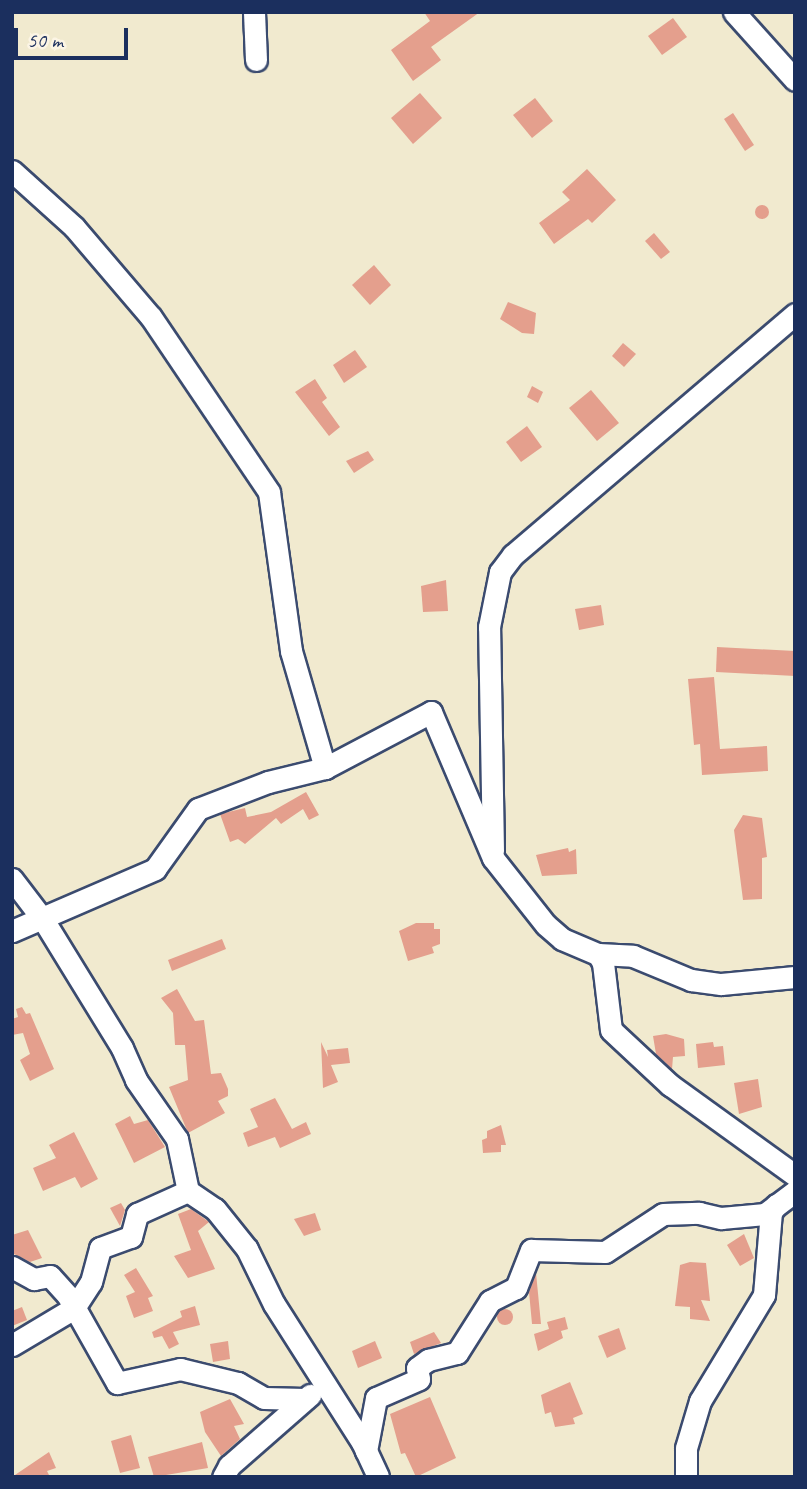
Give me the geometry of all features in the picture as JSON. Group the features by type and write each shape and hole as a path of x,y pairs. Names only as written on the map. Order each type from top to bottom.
{"street":[{"path":"254,12 256,60"},
{"path":"734,12 795,80"},
{"path":"12,171 74,227 151,317 269,492 283,608 325,768"},
{"path":"493,858 488,663 491,602 500,572 513,555 795,314"},
{"path":"12,931 44,921 155,869 198,809 268,782 325,768 431,712 493,858 546,925 576,947 598,954 632,956 707,982 795,977"},
{"path":"12,879 44,921 122,1048 135,1080 177,1139 188,1191 215,1209 247,1249 274,1304 366,1451 378,1477"},
{"path":"598,954 603,963 611,1030 670,1085 795,1175"},
{"path":"12,1345 74,1308 91,1282 100,1248 131,1237 137,1214 188,1191"},
{"path":"366,1451 376,1398 419,1379 417,1368 428,1360 457,1353 490,1301 516,1288 531,1250 605,1252 663,1214 743,1217 765,1214 795,1191"},
{"path":"687,1477 686,1448 700,1401 764,1296 771,1212 776,1205"},
{"path":"12,1267 34,1279 50,1276 74,1308 117,1383 180,1370 238,1383 264,1398 305,1399"},
{"path":"223,1477 229,1466 324,1384"}],"building":[{"path":"424,12 480,12 431,47 441,60 413,81 391,50 430,21"},
{"path":"673,18 687,37 662,55 648,36"},
{"path":"420,93 442,118 413,144 391,118"},
{"path":"535,98 553,121 532,138 513,115"},
{"path":"733,113 754,145 745,151 724,119"},
{"path":"587,169 616,200 592,223 588,219 554,244 539,223 570,200 562,192"},
{"path":"759,205 765,205 769,212 765,219 759,219 755,215 755,209"},
{"path":"654,233 670,252 661,259 645,241"},
{"path":"374,265 391,285 370,305 352,285"},
{"path":"508,302 536,313 534,334 522,333 500,319"},
{"path":"623,343 636,354 624,367 612,356"},
{"path":"355,350 367,367 344,383 333,365"},
{"path":"315,379 327,398 322,402 340,427 329,436 295,392"},
{"path":"532,386 543,392 538,403 527,397"},
{"path":"591,390 619,423 597,441 569,408"},
{"path":"527,426 542,447 521,462 506,442"},
{"path":"368,451 374,460 354,473 346,461"},
{"path":"446,580 448,611 423,612 421,586"},
{"path":"601,605 604,625 579,630 575,609"},
{"path":"717,647 795,651 795,676 716,672"},
{"path":"714,677 720,749 767,746 768,771 702,775 700,744 694,745 688,679"},
{"path":"306,792 319,815 309,820 303,809 281,824 276,818 245,844 238,839 230,842 220,814 245,808 247,817 271,812"},
{"path":"743,815 762,818 767,857 762,858 762,899 743,900 734,830"},
{"path":"568,848 569,852 576,849 577,874 542,876 536,855"},
{"path":"416,923 434,923 434,929 440,929 440,944 432,947 434,953 408,961 399,931"},
{"path":"222,939 226,949 172,971 168,960"},
{"path":"177,989 195,1021 204,1020 211,1074 221,1073 228,1089 228,1096 218,1101 225,1113 188,1133 169,1087 188,1080 185,1045 175,1045 173,1013 161,998"},
{"path":"22,1007 26,1014 30,1013 54,1069 30,1081 20,1060 30,1054 23,1033 12,1035 12,1019 18,1017 16,1009"},
{"path":"666,1034 684,1039 685,1056 673,1057 672,1069 656,1054 653,1036"},
{"path":"321,1042 328,1057 327,1050 348,1048 350,1063 331,1065 338,1082 323,1088"},
{"path":"713,1042 714,1047 723,1046 725,1065 698,1068 696,1044"},
{"path":"758,1079 762,1107 739,1114 734,1083"},
{"path":"275,1098 292,1129 306,1122 311,1134 280,1148 275,1137 248,1147 243,1133 258,1127 250,1109"},
{"path":"130,1116 134,1124 148,1120 165,1147 134,1163 115,1124"},
{"path":"501,1125 506,1145 501,1145 501,1152 483,1153 482,1140 487,1138 487,1131"},
{"path":"74,1132 98,1179 81,1188 75,1177 43,1191 33,1168 56,1158 49,1145"},
{"path":"121,1203 125,1210 120,1226 110,1208"},
{"path":"191,1209 209,1222 198,1231 215,1269 188,1278 174,1256 191,1250 178,1214"},
{"path":"315,1213 321,1230 304,1236 294,1219"},
{"path":"28,1230 42,1258 30,1262 12,1253 12,1235"},
{"path":"744,1234 754,1258 740,1266 727,1245"},
{"path":"690,1262 706,1263 710,1301 701,1300 710,1321 690,1319 690,1307 675,1306 680,1265"},
{"path":"136,1268 153,1296 148,1298 153,1311 134,1318 126,1296 135,1292 124,1275"},
{"path":"536,1273 541,1324 532,1324 529,1292"},
{"path":"195,1306 200,1325 173,1332 179,1344 169,1349 162,1336 154,1338 152,1332 182,1317 180,1311"},
{"path":"22,1307 27,1320 12,1326 12,1311"},
{"path":"502,1309 508,1309 513,1317 511,1323 502,1325 497,1320 497,1314"},
{"path":"565,1317 568,1329 561,1331 563,1338 538,1351 534,1334 549,1329 547,1322"},
{"path":"619,1328 626,1349 607,1358 598,1336"},
{"path":"434,1332 441,1343 414,1354 410,1342"},
{"path":"228,1341 230,1359 213,1362 210,1344"},
{"path":"375,1341 382,1358 358,1368 352,1351"},
{"path":"570,1382 583,1414 573,1418 575,1424 555,1427 551,1412 545,1414 541,1395"},
{"path":"430,1397 456,1458 416,1477 405,1453 401,1454 390,1414"},
{"path":"230,1399 244,1424 234,1426 240,1439 221,1456 205,1432 200,1412"},
{"path":"131,1435 140,1468 120,1473 111,1441"},
{"path":"202,1442 208,1468 154,1477 148,1457"},
{"path":"49,1452 56,1468 47,1471 50,1477 12,1477"}]}
